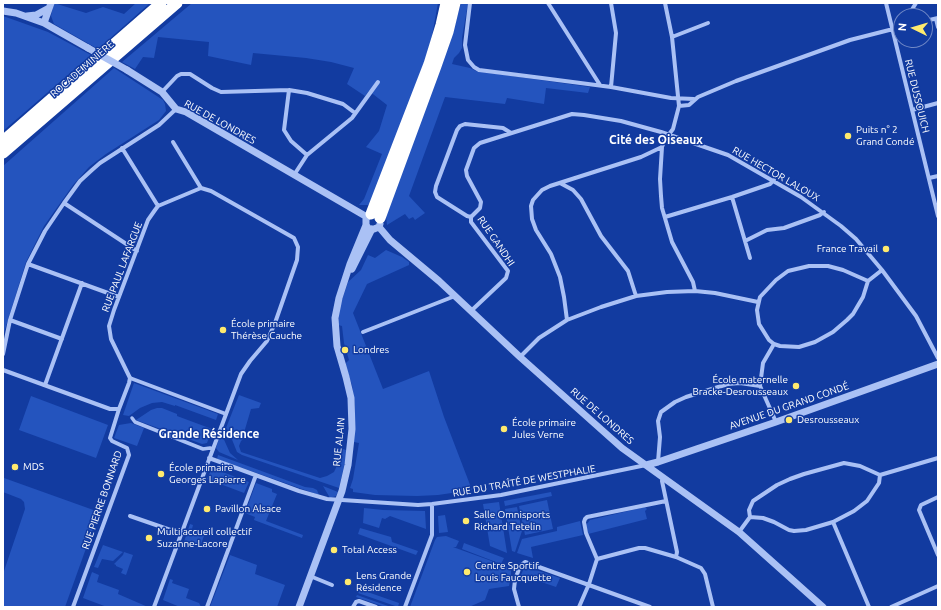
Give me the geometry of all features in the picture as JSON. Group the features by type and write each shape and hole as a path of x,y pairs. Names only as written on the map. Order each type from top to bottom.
{"highway":[{"name":"ROCADE MINIÈRE","path":"3,141 162,3"},
{"path":"427,78 444,15 445,3"},
{"path":"372,222 427,78 448,32 455,3"},
{"name":"ROCADE MINIÈRE","path":"3,153 178,4"}],"street":[{"path":"470,3 464,38 465,51 470,64 479,70 587,85 600,85 671,98 694,99"},
{"path":"548,3 600,85"},
{"path":"611,3 616,33 611,87"},
{"path":"666,3 672,37 680,106 673,129 664,140 662,147 660,191 672,242 693,282 695,292"},
{"name":"RUE DUSSOUICH","path":"886,3 938,216"},
{"path":"26,16 36,14 50,6"},
{"path":"44,23 50,6"},
{"name":"RUE DE LONDRES","path":"3,11 26,16 44,23 127,70 162,92 176,109 186,112 372,222 390,240 455,296 520,357 622,448 739,532 823,607"},
{"path":"937,18 938,27"},
{"path":"672,37 708,23"},
{"path":"680,106 689,105 694,99 736,81 850,40 892,29"},
{"path":"162,92 177,76 186,74 195,76 212,88 221,92 289,90 308,93 343,104 355,113"},
{"path":"294,175 307,155 352,118 378,82"},
{"path":"289,90 284,130 291,141 307,155"},
{"path":"912,110 938,103"},
{"path":"3,354 10,320 28,264 45,231 64,203 80,181 92,170 122,148 159,125 176,109"},
{"name":"RUE HECTOR LALOUX","path":"563,116 578,114 603,117 689,140 728,155 774,180 824,212 856,239 882,270 916,316 938,358"},
{"name":"RUE GANDHI","path":"471,311 506,278 508,271 471,222 471,217 481,205 481,202 466,176 466,170 474,148 480,143 563,116"},
{"path":"471,217 467,216 438,196 435,192 457,130 460,126 465,124 503,128 511,133"},
{"path":"173,142 201,188"},
{"path":"567,320 560,277 551,254 534,225 531,212 533,200 537,194 550,186 641,157 662,147"},
{"path":"122,148 158,206 201,188 211,191 294,238 298,247 297,260 275,323 267,341 241,374 154,607"},
{"path":"929,178 938,176"},
{"path":"665,217 732,197 770,184 774,180"},
{"path":"560,183 573,190 581,199 601,236 628,271 636,296"},
{"path":"732,197 750,258"},
{"path":"64,203 137,251"},
{"name":"RUE PAUL LAFARGUE","path":"130,378 111,339 109,326 148,220 158,206"},
{"path":"745,241 767,230 784,228 814,218 824,212"},
{"name":"RUE ALAIN","path":"299,607 342,491 348,465 352,429 351,398 337,346 335,328 336,307 346,276 354,266 372,222"},
{"path":"28,264 119,297"},
{"path":"868,280 836,268 819,266 799,268 788,272 776,280 763,292 758,302 758,324 764,334 774,344 780,346 798,347 815,342 833,332 847,320 859,306 868,280 882,270"},
{"path":"45,385 82,283"},
{"path":"520,357 539,338 567,320 600,307 636,296 667,292 695,292 715,293 758,302"},
{"path":"363,332 455,296"},
{"path":"10,320 62,338"},
{"path":"3,342 6,337"},
{"path":"774,344 763,363 760,386 776,422"},
{"name":"AVENUE DU GRAND CONDÉ","path":"646,465 776,422 938,364"},
{"path":"3,370 110,409 119,409 130,378 226,414"},
{"path":"658,462 660,437 658,421 661,412 675,402 728,384 740,383 760,386"},
{"name":"RUE PIERRE BONNARD","path":"73,607 129,455 128,448 112,441 110,438 119,409"},
{"path":"132,418 135,422 203,449 213,449"},
{"name":"RUE DU TRAÎTÉ DE WESTPHALIE","path":"209,458 298,491 327,499 394,504 432,504 501,495 646,465"},
{"path":"739,532 750,517 749,510 752,501 777,485 790,479 844,463 860,466 880,475 938,458"},
{"path":"207,607 256,475"},
{"path":"750,517 763,518 794,531 806,530 833,522 867,502 879,483 880,475"},
{"path":"663,478 662,481 677,552 676,557"},
{"path":"938,498 922,505 919,510 938,554"},
{"path":"579,607 589,584 597,559 586,533 585,519 587,517 666,501"},
{"path":"405,607 432,535 432,504"},
{"path":"130,516 182,534"},
{"path":"833,522 869,607"},
{"path":"597,559 639,548 645,548 676,557 701,568 705,574 713,607"},
{"path":"519,607 514,589 515,580 520,566 525,562 650,607"},
{"path":"310,576 332,585"},
{"path":"891,607 938,586"},
{"path":"353,607 357,602 362,601 376,607"}],"shaded area":[{"path":"54,3 86,13 103,7 124,14 136,3 150,3 98,49 54,24 51,16"},
{"path":"192,3 438,3 432,36 426,57 371,202 368,205 359,205 364,199 382,154 366,147 379,131 387,105 369,91 365,96 347,84 354,68 306,58 253,53 251,65 208,56 209,42 158,37 154,58 143,57 135,69 122,62"},
{"path":"461,3 468,3 462,38 462,48 454,58 452,64 476,71 590,87 588,93 546,88 544,104 507,98 505,104 445,97 409,196 425,213 415,220 413,217 409,219 405,214 387,225 386,216 445,52 448,49"},
{"path":"3,16 48,32 91,55 3,131"},
{"path":"114,68 163,100 166,111 159,120 106,154 89,167 73,185 44,226 26,262 3,336 3,166"},
{"path":"386,250 402,257 409,262 409,265 367,284 353,313 383,389 429,371 444,417 472,490 438,495 417,496 375,495 353,492 353,489 350,488 359,443 354,442 355,405 352,385 345,364 349,360 344,343 342,326 338,325 340,306 348,282 361,270 368,255 375,258"},
{"path":"134,383 218,414 216,420 175,405 162,402 152,403 140,408 129,416 123,415"},
{"path":"239,395 261,403 259,408 251,409 243,436 244,438 239,446 241,452 320,478 334,472 343,449 346,450 347,453 339,488 237,452 226,428"},
{"path":"31,396 108,425 96,458 19,430"},
{"path":"162,408 177,414 177,416 212,429 207,443 202,444 136,420 151,410"},
{"path":"131,423 144,428 137,446 114,438 119,425"},
{"path":"221,433 230,453 238,460 219,452 216,448"},
{"path":"218,455 305,487 313,488 317,490 319,495 217,459"},
{"path":"212,468 249,482 244,493 207,479"},
{"path":"4,478 99,512 65,607 3,607 3,574 25,509 24,502 21,499 3,492"},
{"path":"256,483 272,489 272,492 277,494 266,521 303,535 302,538 254,520 255,517 245,513"},
{"path":"323,486 338,492 336,496 330,498"},
{"path":"551,492 552,496 505,506 504,501"},
{"path":"547,500 553,529 525,535 519,506"},
{"path":"499,502 507,553 490,546 483,504"},
{"path":"517,507 522,531 515,552 512,551 505,509"},
{"path":"645,507 647,509 645,511 647,519 588,534 586,525 590,520"},
{"path":"364,508 425,511 426,529 390,516 385,519 382,518 379,528 363,523"},
{"path":"445,515 448,532 439,533 438,516"},
{"path":"580,521 583,535 531,547 533,558 517,553 522,539 557,531 557,527"},
{"path":"190,524 193,525 192,529 205,533 200,547 187,543 185,546 183,545"},
{"path":"360,528 391,537 392,542 418,551 416,555 358,534"},
{"name":"Centre Sportif Louis Faucquette","path":"446,536 459,541 456,547 453,547 511,568 509,586 489,589 485,600 469,607 410,607 435,540 437,537"},
{"path":"464,543 504,558 501,564 462,549"},
{"path":"103,545 123,552 113,561 102,559 98,568 94,567"},
{"path":"124,552 133,555 126,575 121,573 123,569 114,564"},
{"path":"230,555 257,565 255,574 285,585 277,607 210,607"},
{"path":"527,567 560,578 556,587 521,575 524,568"},
{"path":"92,572 99,575 97,582 119,590 118,594 148,607 107,607 83,598"},
{"path":"170,579 173,580 172,583 189,589 186,598 199,603 201,607 180,607 163,600"},
{"path":"359,589 399,603 398,607 358,593"},
{"path":"357,595 391,607 385,607 356,597"}],"place":[{"name":"Puits n° 2 Grand Condé","path":"848,136"},
{"name":"France Travail","path":"886,249"},
{"name":"École primaire Thérèse Cauche","path":"223,330"},
{"name":"Londres","path":"345,350"},
{"name":"École maternelle Bracke-Desrousseaux","path":"796,386"},
{"name":"Desrousseaux","path":"789,420"},
{"name":"École primaire Jules Verne","path":"504,429"},
{"name":"MDS","path":"15,467"},
{"name":"École primaire Georges Lapierre","path":"161,474"},
{"name":"Pavillon Alsace","path":"207,509"},
{"name":"Salle Omnisports Richard Tetelin","path":"466,521"},
{"name":"Multi accueil collectif Suzanne-Lacore","path":"149,538"},
{"name":"Total Access","path":"334,550"},
{"name":"Centre Sportif Louis Faucquette","path":"467,572"},
{"name":"Lens Grande Résidence","path":"348,582"}],"district":[{"name":"Cité des Oiseaux","path":"656,140"},
{"name":"Grande Résidence","path":"209,434"}]}
